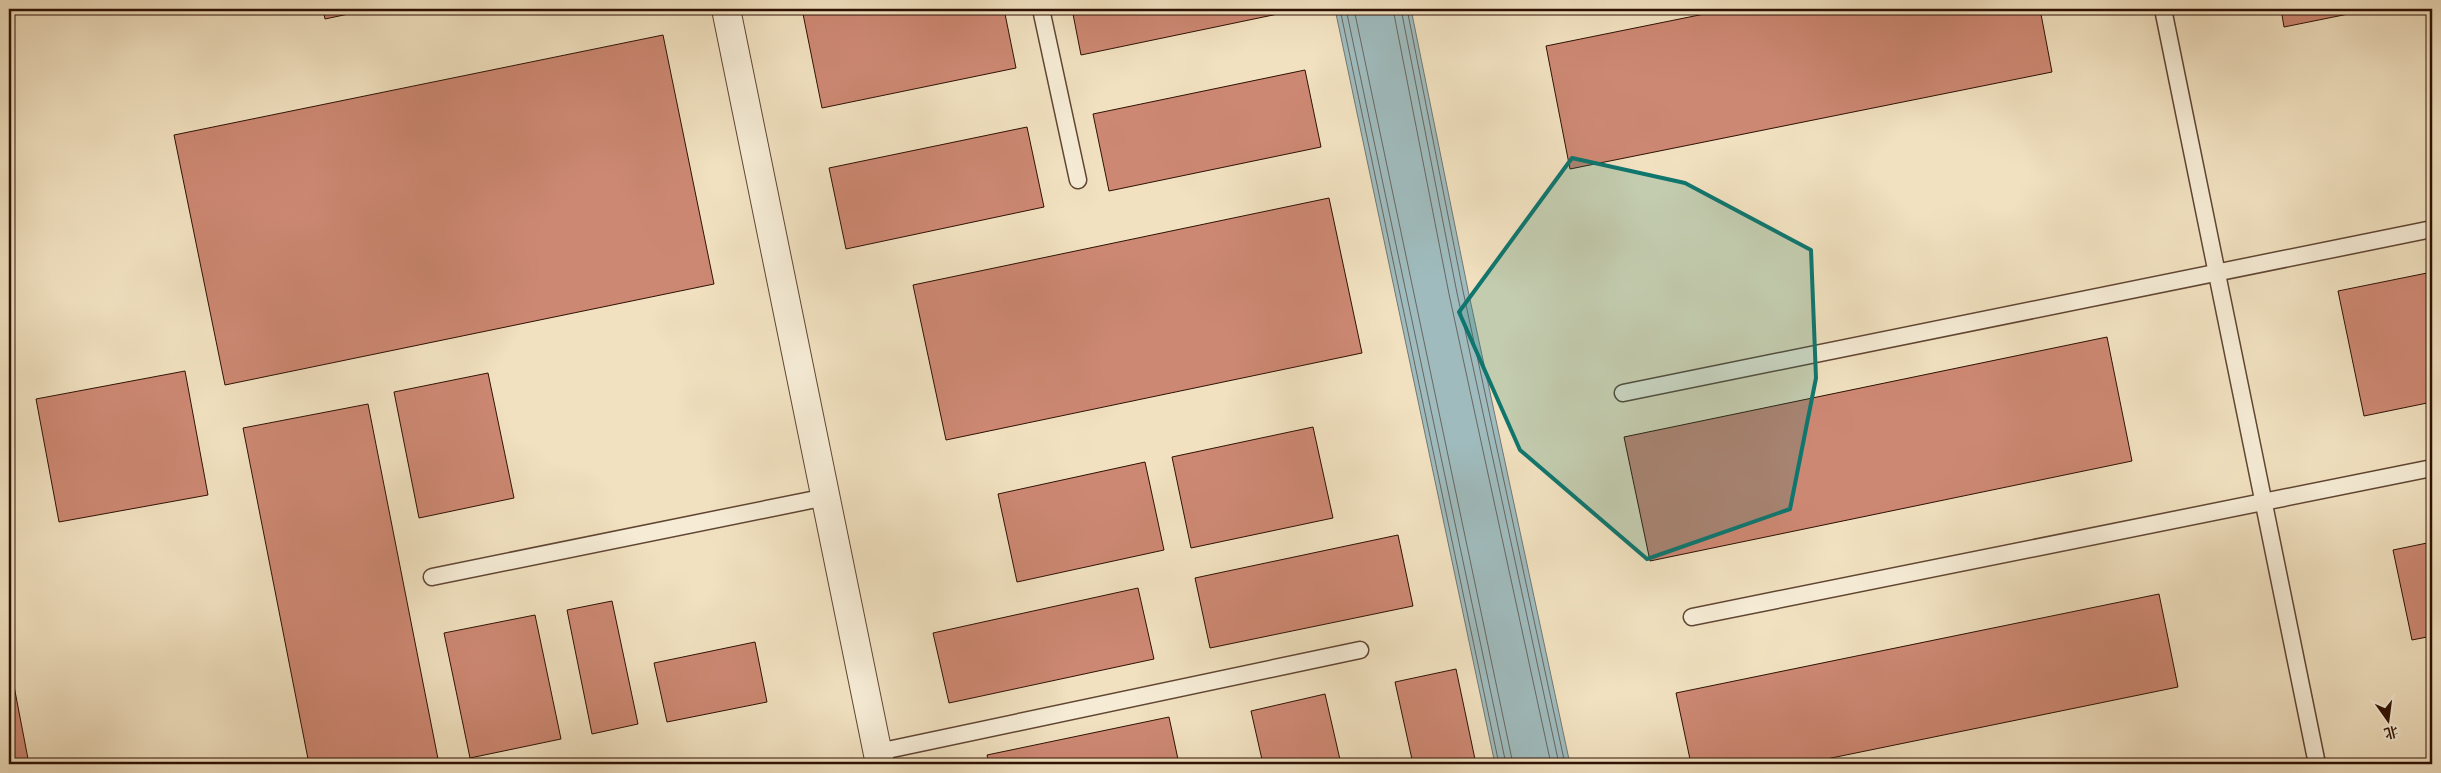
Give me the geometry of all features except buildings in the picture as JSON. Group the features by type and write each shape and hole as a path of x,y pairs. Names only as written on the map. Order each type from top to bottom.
{"street":[{"path":"726,9 879,758"}],"lane":[{"path":"1041,9 1078,180"},
{"path":"2163,9 2317,764"},
{"path":"1623,393 2432,229"},
{"path":"1692,617 2432,468"},
{"path":"432,577 826,498"},
{"path":"879,758 1360,650"}],"highlighted area":[{"path":"1572,158 1685,183 1811,250 1816,378 1790,509 1647,559 1520,450 1459,312"}],"water":[{"path":"1335,9 1411,9 1468,290 1570,764 1495,764"}]}
